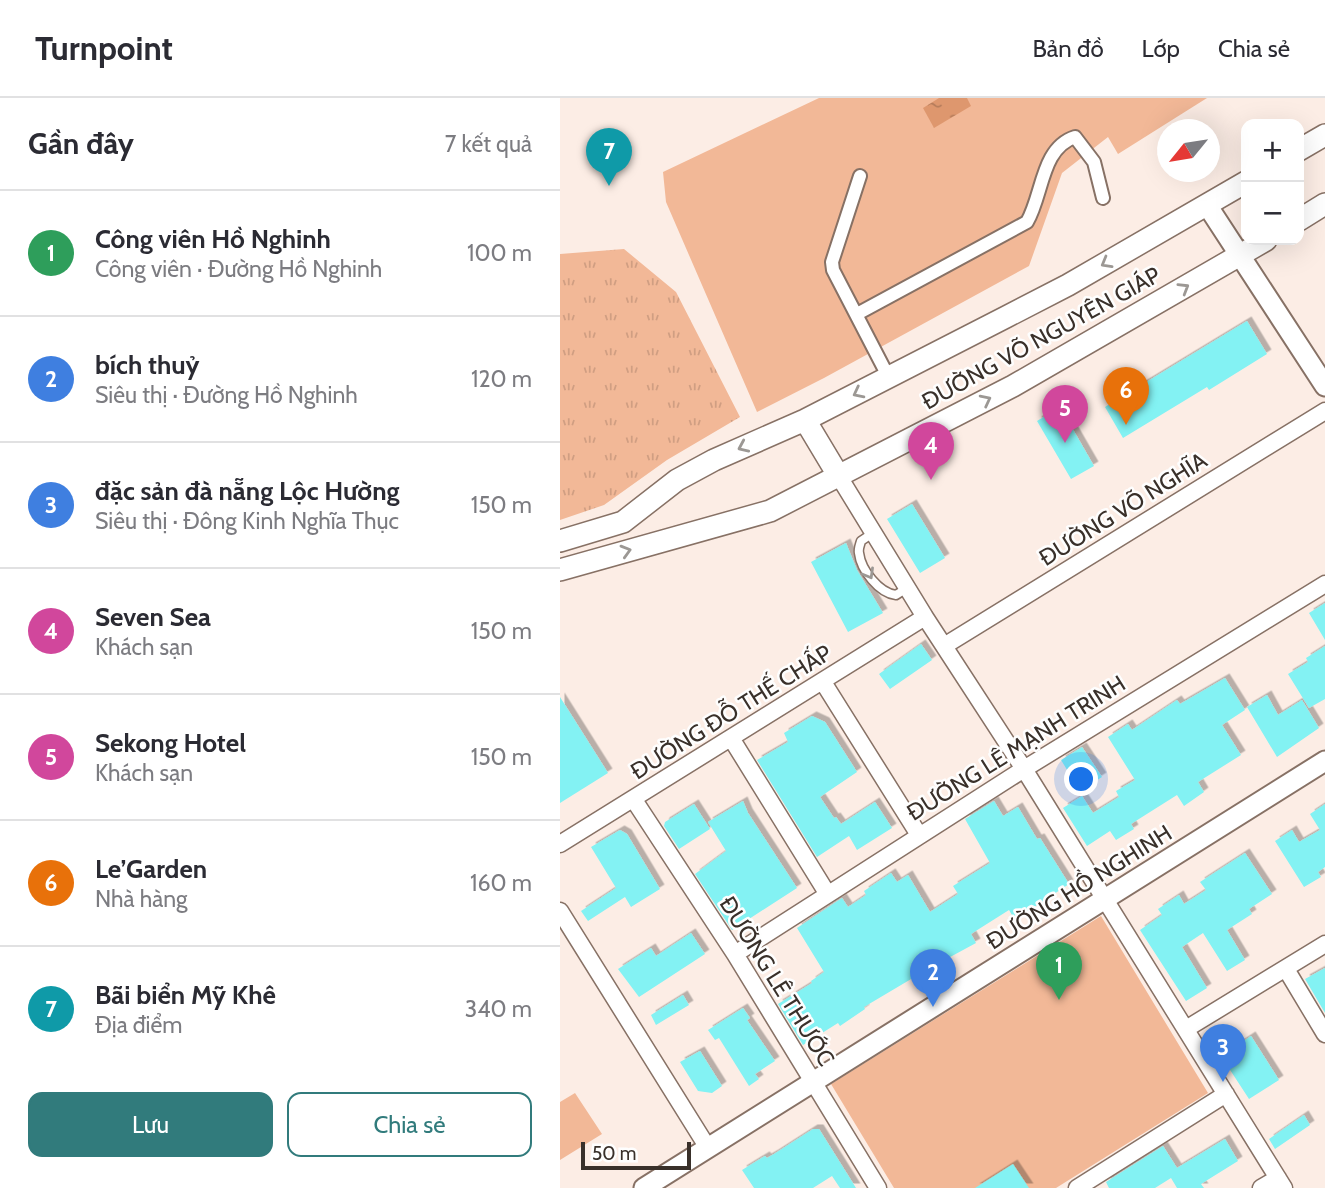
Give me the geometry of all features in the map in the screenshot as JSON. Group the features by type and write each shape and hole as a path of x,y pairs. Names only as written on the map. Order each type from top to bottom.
{"main road":[{"path":"1304,147 1325,135"},
{"name":"ĐƯỜNG VÕ NGUYÊN GIÁP","path":"560,541 623,522 677,480 889,378 1068,285 1244,182"},
{"path":"1304,217 1325,204"},
{"name":"ĐƯỜNG VÕ NGUYÊN GIÁP","path":"560,570 770,510 1013,386 1257,245"},
{"path":"805,419 838,475"}],"street":[{"path":"857,314 1027,222 1034,211 1052,156 1064,141 1075,137 1094,162 1102,198"},
{"path":"860,176 832,262 836,278 889,378"},
{"path":"1207,205 1325,386"},
{"name":"ĐƯỜNG VÕ NGHĨA","path":"944,646 1325,411"},
{"path":"838,475 1281,1183 1261,1188"},
{"name":"ĐƯỜNG LÊ MẠNH TRINH","path":"735,954 1024,769 1325,584"},
{"name":"ĐƯỜNG ĐỖ THẾ CHẤP","path":"560,844 925,617"},
{"path":"822,682 919,835"},
{"path":"731,738 827,893"},
{"name":"ĐƯỜNG HỒ NGHINH","path":"644,1188 1325,761"},
{"name":"ĐƯỜNG LÊ THƯỚC","path":"634,800 735,954 878,1188"},
{"path":"560,911 708,1148"},
{"path":"1186,1029 1325,944"},
{"path":"1286,969 1325,1034"},
{"path":"1077,1188 1226,1094"}],"lane":[{"path":"873,533 861,541 859,553 867,571 878,588 886,594 896,595 907,587"}],"green space":[{"path":"819,98 1207,98 1174,119 1157,119 1157,129 1118,154 1108,137 1062,173 1029,266 757,412 666,202 663,172"},
{"path":"624,249 676,292 740,417 667,460 604,505 560,520 560,254"},
{"path":"1101,916 1208,1093 1056,1188 894,1188 831,1084"},
{"path":"575,1093 602,1134 560,1160 560,1102"}],"water":[{"path":"939,98 967,98 971,106 934,128 923,108"}],"building":[{"path":"1247,321 1267,354 1123,438 1105,407"},
{"path":"1060,407 1094,466 1071,479 1037,421"},
{"path":"912,504 945,558 920,573 887,519"},
{"path":"846,543 857,570 883,613 848,632 811,562"},
{"path":"1325,603 1325,640 1309,613"},
{"path":"921,644 932,660 890,689 879,674"},
{"path":"1325,646 1325,699 1309,708 1288,674 1308,662 1306,658"},
{"path":"1225,678 1245,710 1222,725 1241,755 1198,782 1204,792 1184,806 1177,795 1131,824 1134,829 1116,840 1110,831 1087,846 1063,808 1082,796 1093,813 1119,797 1116,791 1135,780 1108,737 1128,724 1132,730 1177,700 1180,704"},
{"path":"1267,695 1278,715 1302,700 1319,728 1277,757 1247,707"},
{"path":"560,697 608,773 560,803"},
{"path":"812,716 825,722 857,772 820,797 834,818 841,824 875,802 892,828 857,850 849,836 817,857 757,760 788,742 784,733"},
{"path":"1082,747 1102,777 1080,791 1061,760"},
{"path":"743,801 797,888 732,930 695,874 726,851 708,822"},
{"path":"994,801 1003,816 1018,807 1069,884 1015,920 1009,910 971,934 976,943 864,1007 865,1009 840,1026 838,1023 803,1045 778,1004 812,983 811,981 824,972 797,928 842,898 848,907 866,895 864,891 891,873 897,882 908,875 930,912 958,894 953,886 990,863 965,819"},
{"path":"694,804 710,829 679,849 664,826 665,822"},
{"path":"1325,804 1325,867 1318,872 1321,877 1304,887 1275,841 1292,830 1299,842 1320,830 1310,814"},
{"path":"620,830 627,834 660,889 631,907 625,897 588,921 581,911 616,888 591,847"},
{"path":"1245,853 1272,894 1249,909 1252,914 1227,930 1245,960 1227,971 1203,933 1182,947 1207,988 1186,1001 1140,930 1162,915 1158,909 1179,895 1184,904 1206,890 1200,882"},
{"path":"691,933 705,954 639,997 618,969 651,948 656,956"},
{"path":"1325,968 1325,1013 1305,979"},
{"path":"683,995 689,1005 656,1025 651,1015"},
{"path":"743,1008 750,1018 747,1020 775,1061 755,1074 759,1079 749,1086 719,1038 715,1040 708,1030"},
{"path":"1251,1036 1279,1080 1249,1099 1221,1056"},
{"path":"700,1051 722,1086 712,1093 698,1091 680,1062"},
{"path":"1304,1115 1310,1125 1275,1149 1269,1139"},
{"path":"813,1129 819,1129 856,1188 840,1188 832,1176 813,1188 754,1188 742,1170 765,1156 767,1158 774,1154"},
{"path":"1225,1139 1238,1161 1201,1184 1204,1188 1177,1188 1171,1178 1155,1188 1109,1188 1106,1182 1163,1146 1177,1168"},
{"path":"1013,1164 1029,1188 975,1188"}],"place":[{"name":"Bãi biển Mỹ Khê","path":"609,186"},
{"name":"Le’Garden","path":"1126,425"},
{"name":"Sekong Hotel","path":"1065,443"},
{"name":"Seven Sea","path":"931,480"},
{"name":"Công viên Hồ Nghinh","path":"1059,1000"},
{"name":"bích thuỷ","path":"933,1007"},
{"name":"đặc sản đà nẵng Lộc Hường","path":"1223,1082"}]}
